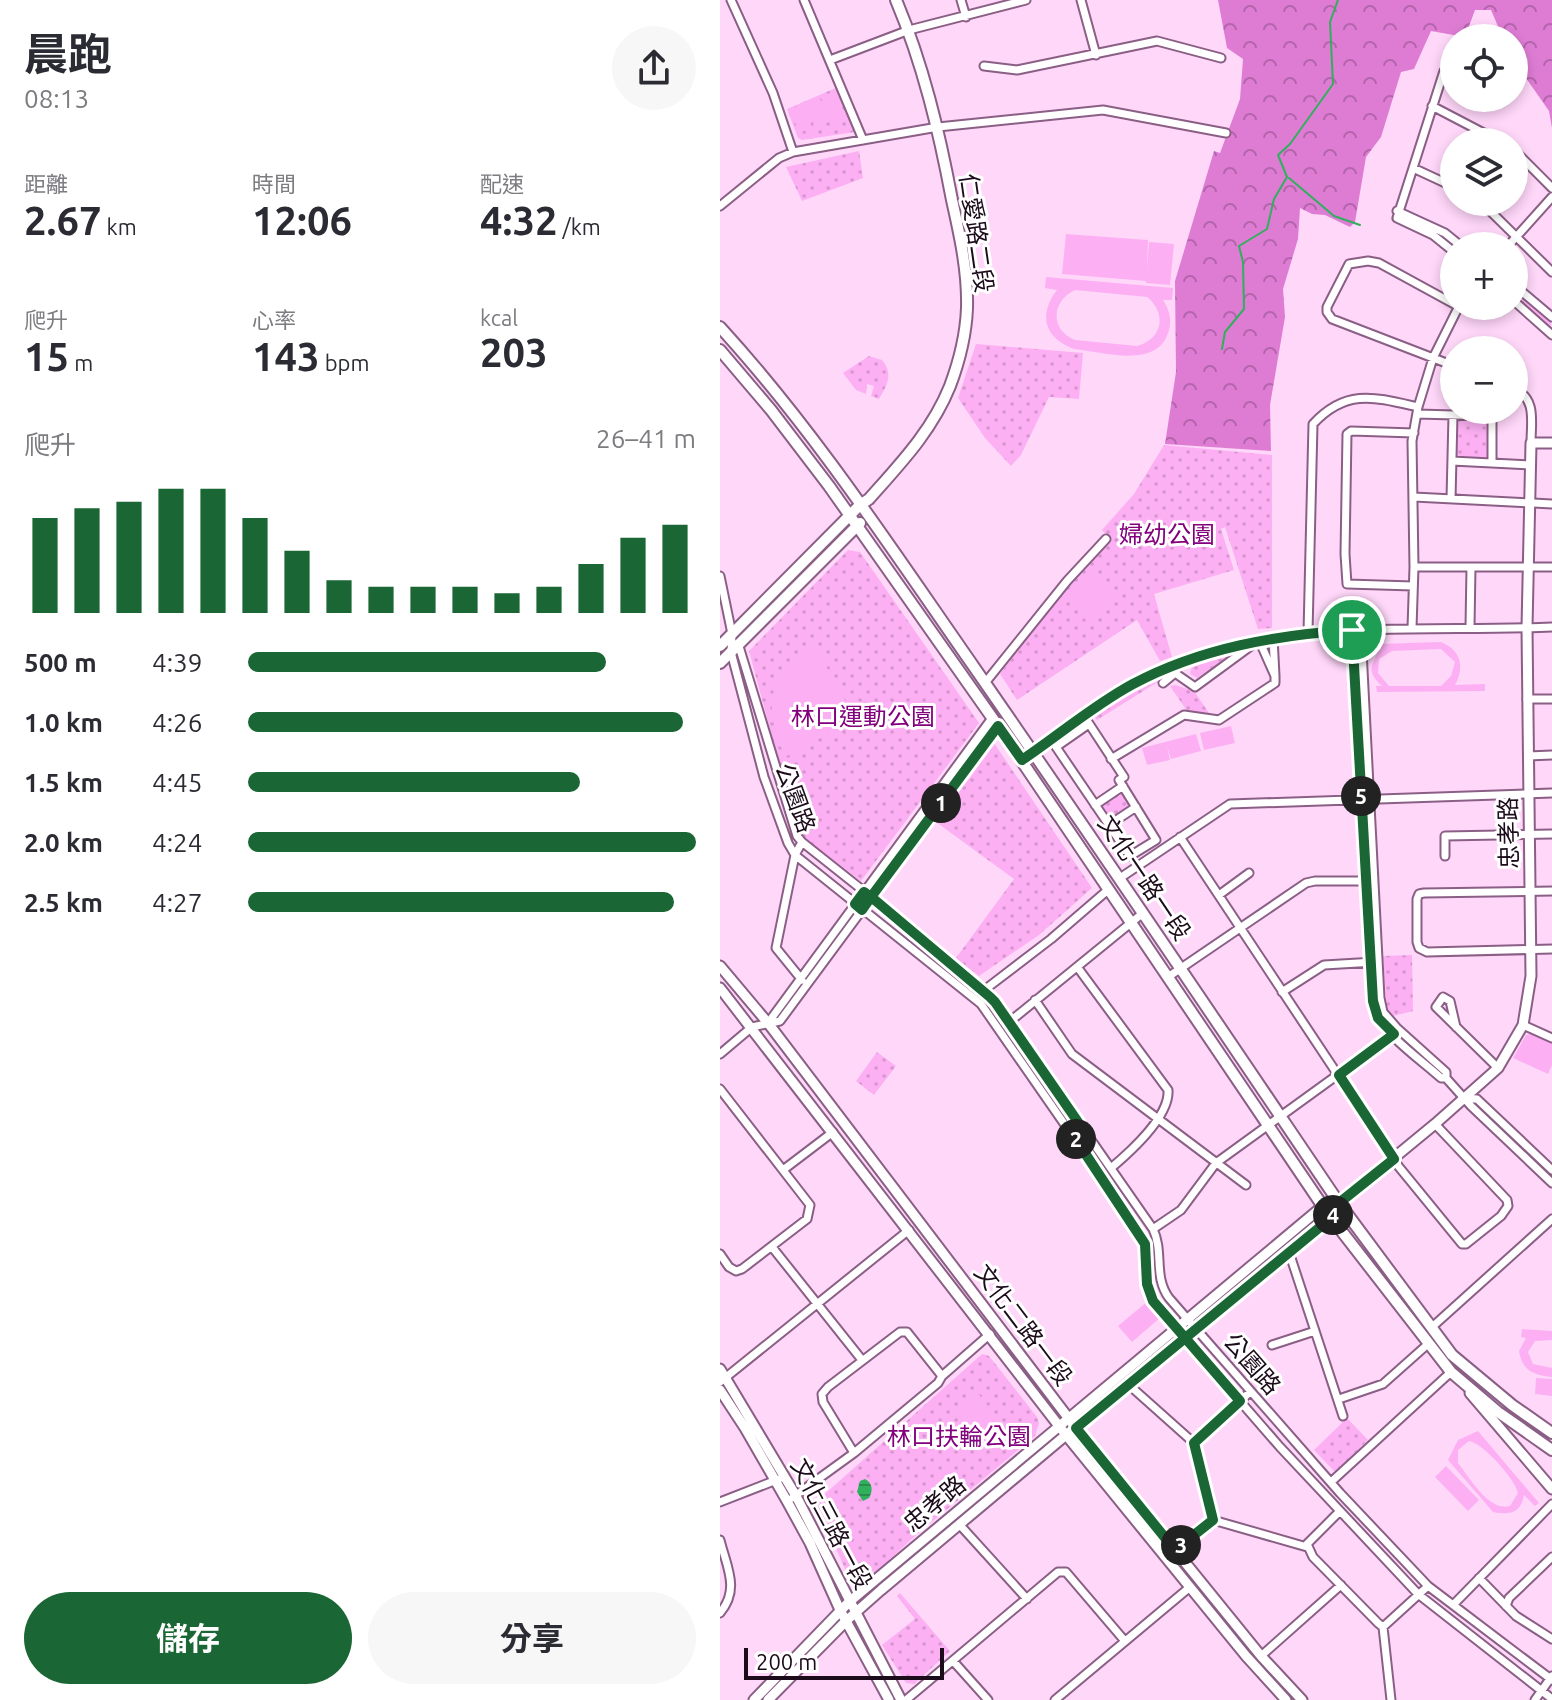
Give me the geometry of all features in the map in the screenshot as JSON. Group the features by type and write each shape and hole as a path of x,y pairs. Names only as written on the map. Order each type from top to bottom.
{"main road":[{"name":"仁愛路二段","path":"735,638 857,526 865,507 930,425 949,386 960,352 967,311 966,278 938,127 909,30 896,0"},
{"name":"文化一路一段","path":"720,327 805,427 865,507 1339,1203 1393,1272 1431,1328 1452,1355 1484,1383 1552,1433"},
{"name":"文化一路一段","path":"720,350 771,410 850,515 1022,760 1331,1218 1454,1375 1498,1412 1552,1450"},
{"name":"仁愛路二段","path":"720,663 725,649 735,638 850,515 865,507"}],"street":[{"path":"731,0 773,93 793,152"},
{"path":"804,0 863,140"},
{"path":"961,0 966,17"},
{"path":"830,60 909,30 1026,0"},
{"path":"1081,0 1096,55"},
{"path":"984,66 1017,70 1157,41 1221,58"},
{"path":"1440,83 1397,211 1397,218 1401,221 1440,241"},
{"path":"1432,106 1474,128"},
{"path":"720,206 779,158 793,152 938,127 1103,110 1226,133"},
{"path":"1528,164 1552,188"},
{"path":"1413,168 1440,181"},
{"path":"1521,232 1552,197"},
{"path":"1397,211 1443,232"},
{"path":"1496,216 1513,232"},
{"path":"1528,247 1552,272"},
{"path":"1440,296 1379,263 1368,261 1349,264 1327,307 1332,319 1440,361"},
{"path":"1528,297 1552,317"},
{"path":"1528,313 1551,332"},
{"path":"1412,628 1414,433 1417,411 1433,358 1451,320"},
{"path":"1308,633 1313,424 1323,413 1343,401 1372,396 1417,411 1440,414"},
{"name":"忠孝路","path":"768,1700 846,1621 1073,1423 1180,1333 1195,1328 1331,1218 1339,1203 1498,1068 1523,1025 1529,996 1527,628 1531,443 1528,400"},
{"path":"1451,499 1453,424"},
{"path":"1492,424 1492,463"},
{"path":"1413,586 1347,584 1345,506 1347,434 1351,431 1414,433"},
{"path":"1531,443 1552,443"},
{"path":"1452,461 1530,465"},
{"path":"1414,497 1552,504"},
{"path":"985,683 1067,581 1106,539"},
{"path":"1414,567 1552,567"},
{"path":"1470,627 1471,567"},
{"name":"公園路","path":"720,576 735,638 797,836 990,997 1153,1229 1159,1241 1161,1288 1187,1320 1428,1586 1551,1678"},
{"path":"1022,760 1132,684 1170,666 1259,640 1352,630 1552,627"},
{"path":"1352,630 1371,882 1374,1009 1378,1018 1394,1034 1441,1078 1446,1078 1552,1183"},
{"path":"1361,631 1366,799"},
{"path":"1111,759 1184,715 1219,720 1275,683 1273,637"},
{"path":"1259,640 1275,676"},
{"path":"1163,683 1175,673 1195,687 1259,640"},
{"name":"公園路","path":"725,649 739,683 764,777 795,855 981,1004 1136,1228 1145,1244 1147,1284 1151,1295 1180,1333 1339,1512 1418,1594 1552,1699"},
{"path":"739,683 749,680"},
{"path":"1527,699 1552,699"},
{"path":"1084,716 1124,777 1119,780 1156,840 1130,856 1056,747 1089,724"},
{"path":"720,1054 752,1027 780,1021 868,894 995,722"},
{"path":"1528,756 1552,755"},
{"path":"764,777 776,772"},
{"path":"1095,805 1123,786"},
{"path":"1120,878 1230,804 1552,793"},
{"path":"1109,825 1136,807"},
{"path":"1445,856 1445,836 1552,834"},
{"path":"1180,837 1394,1159 1462,1244 1471,1242 1507,1210 1507,1200 1435,1124"},
{"path":"802,842 795,855 776,948 807,985"},
{"path":"1219,895 1249,873"},
{"path":"1168,977 1306,883 1371,882"},
{"path":"983,991 1109,889"},
{"path":"1552,891 1424,893 1419,894 1417,899 1417,942 1419,948 1427,952 1552,949"},
{"path":"768,1023 800,978 859,907"},
{"path":"1000,1030 1143,913"},
{"path":"1282,992 1324,965 1375,962"},
{"path":"1375,962 1383,1012 1446,1072 1446,1078"},
{"name":"文化二路一段","path":"720,966 768,1023 1073,1423 1261,1656 1302,1700"},
{"path":"1078,968 1168,1090 1169,1100 1157,1118 1134,1149 1111,1168"},
{"name":"文化二路一段","path":"720,988 1064,1431 1252,1663 1286,1700"},
{"path":"981,1004 990,997"},
{"path":"1035,1000 1072,1054 1246,1185"},
{"path":"1523,1025 1552,1038"},
{"path":"1456,1027 1498,1068"},
{"path":"1153,1229 1181,1210 1216,1163 1394,1034"},
{"path":"720,1089 811,1210 807,1219 736,1271 720,1254"},
{"path":"1466,1098 1477,1099 1552,1170"},
{"path":"1069,1129 1078,1122"},
{"path":"783,1170 833,1132"},
{"name":"忠孝路","path":"1073,1423 1129,1385 1180,1333 1187,1320 1323,1206 1339,1203"},
{"path":"1431,1328 1552,1219"},
{"path":"1136,1228 1147,1221"},
{"path":"722,1376 909,1230"},
{"path":"772,1247 862,1360"},
{"path":"1289,1252 1343,1416"},
{"path":"1151,1295 1161,1288"},
{"path":"1272,1345 1315,1331"},
{"path":"854,1453 823,1402 822,1394 900,1332 907,1332 942,1376"},
{"path":"792,1499 854,1453 938,1383 990,1334"},
{"path":"1195,1350 1206,1341"},
{"path":"1339,1399 1383,1384 1428,1344"},
{"path":"1331,1482 1454,1375 1552,1489"},
{"name":"文化三路一段","path":"722,1376 904,1700"},
{"path":"1129,1385 1194,1443 1213,1520"},
{"name":"文化三路一段","path":"720,1390 780,1479"},
{"path":"1194,1443 1250,1392"},
{"name":"忠孝路","path":"755,1699 849,1602 1064,1431"},
{"path":"720,1502 780,1479"},
{"name":"文化三路一段","path":"792,1499 840,1610 889,1700"},
{"path":"1453,1605 1552,1504"},
{"path":"1307,1547 1339,1512"},
{"path":"1175,1550 1213,1520"},
{"path":"1213,1520 1307,1547 1313,1557 1383,1627 1391,1700"},
{"path":"959,1524 1027,1599"},
{"path":"720,1540 732,1586 730,1600 720,1613"},
{"path":"1506,1606 1509,1598 1552,1557"},
{"path":"904,1700 954,1662 1058,1572 1066,1572 1124,1640"},
{"path":"1479,1578 1506,1606 1552,1639"},
{"path":"1261,1656 1341,1585"},
{"path":"1383,1627 1428,1586"},
{"path":"1055,1700 1190,1587"},
{"path":"954,1662 988,1700"},
{"path":"1535,1700 1551,1678"}],"green space":[{"path":"1218,0 1552,0 1552,128 1549,111 1528,81 1528,24 1497,24 1491,10 1475,10 1470,24 1440,24 1440,33 1431,31 1414,69 1401,72 1381,137 1366,157 1355,222 1350,227 1300,208 1298,239 1283,289 1285,317 1270,405 1271,451 1165,444 1176,372 1175,281 1214,151 1220,153 1240,99 1243,59 1227,48"},
{"path":"838,87 855,132 802,140 798,138 787,109"},
{"path":"836,93 845,117 831,122 822,98"},
{"path":"820,98 829,122 815,128 806,103"},
{"path":"804,104 812,128 799,133 790,109"},
{"path":"859,151 863,178 802,201 786,167"},
{"path":"1066,234 1148,240 1147,269 1149,242 1174,244 1170,285 1062,274"},
{"path":"1046,277 1173,288 1172,300 1163,300 1169,314 1169,330 1154,350 1142,354 1115,355 1074,349 1050,332 1047,308 1057,290 1045,288","holes":["1075,290 1147,297 1158,310 1159,325 1152,338 1137,346 1075,340 1061,330 1058,323 1061,301"]},
{"path":"1528,301 1551,322 1546,326 1528,311"},
{"path":"976,344 1083,353 1079,399 1049,397 1021,455 1011,466 985,438 958,398"},
{"path":"869,356 882,360 888,370 887,384 879,399 871,396 874,386 867,384 866,394 856,390 843,373"},
{"path":"1456,424 1490,424 1489,458 1456,457"},
{"name":"婦幼公園","path":"1164,445 1272,455 1272,628 1258,629 1225,527 1221,529 1234,570 1154,594 1172,657 1160,661 1137,620 1017,700 1000,674 1066,588 1110,539 1102,530 1134,494"},
{"name":"林口運動公園","path":"848,550 860,552 979,723 861,881 804,838 782,774 749,651"},
{"path":"1097,574 1116,602 1087,622 1068,595"},
{"path":"1441,642 1448,645 1459,660 1460,672 1455,685 1485,684 1485,691 1377,692 1376,686 1382,686 1373,674 1372,665 1379,644","holes":["1441,649 1455,662 1451,676 1441,686 1389,686 1378,673 1379,659 1392,651"]},
{"path":"814,645 856,719 785,757 772,713 774,692 784,671"},
{"path":"1235,653 1197,678 1190,674 1192,666"},
{"path":"1159,678 1161,680 1097,720 1093,715 1136,688"},
{"path":"1170,686 1194,691 1208,716 1187,711"},
{"path":"1231,726 1235,743 1204,750 1200,733"},
{"path":"1196,734 1201,751 1171,759 1167,746 1170,760 1147,765 1142,748"},
{"path":"994,743 1092,888 1039,935 979,976 956,958 1014,879 936,822"},
{"path":"1122,790 1132,805 1111,819 1101,804"},
{"path":"1412,955 1413,1011 1393,1016 1387,1010 1383,956"},
{"path":"1531,1034 1552,1043 1552,1065 1548,1074 1513,1058 1526,1035"},
{"path":"877,1052 896,1066 874,1095 856,1081"},
{"path":"1148,1301 1161,1317 1132,1342 1118,1326"},
{"path":"1522,1329 1552,1331 1552,1340 1535,1341 1528,1352 1533,1364 1552,1368 1552,1377 1534,1373 1523,1363 1519,1351 1526,1338 1521,1337"},
{"name":"林口扶輪公園","path":"982,1354 989,1356 1037,1417 1039,1423 1035,1436 916,1535 869,1579 855,1584 846,1571 818,1508 818,1500"},
{"path":"1536,1378 1552,1379 1552,1396 1535,1394"},
{"path":"977,1392 1001,1423 978,1441 954,1409"},
{"path":"1347,1418 1368,1440 1335,1472 1314,1450"},
{"path":"1478,1431 1539,1503 1535,1506 1524,1495 1517,1510 1493,1512 1448,1460 1458,1440","holes":["1469,1441 1498,1462 1516,1487 1518,1493 1510,1506 1495,1504 1487,1499 1458,1463 1458,1450"]},
{"path":"1446,1466 1479,1500 1468,1511 1435,1477"},
{"path":"900,1593 950,1651 914,1684 906,1683 882,1645 915,1619 897,1596"}],"shaded area":[{"path":"865,1479 872,1490 869,1498 863,1501 857,1492 860,1481"}],"waterway":[{"path":"1222,349 1225,332 1244,309 1243,262 1239,246 1267,229 1274,199 1287,177 1278,155 1290,144 1333,84 1330,22 1338,0"},
{"path":"1289,178 1334,216 1360,225"}],"route":[{"path":"1352,630 1273,637 1170,666 1103,702 1022,760 998,726 871,897 862,910 855,904 864,892 870,896 871,897 876,901 921,940 990,997 995,1002 1078,1122 1069,1129 1138,1230 1145,1244 1147,1284 1153,1301 1176,1329 1183,1337 1203,1358 1240,1401 1194,1443 1213,1520 1175,1550 1076,1428 1183,1337 1331,1218 1339,1203 1394,1159 1339,1075 1394,1034 1378,1018 1373,1001 1352,630"}]}
